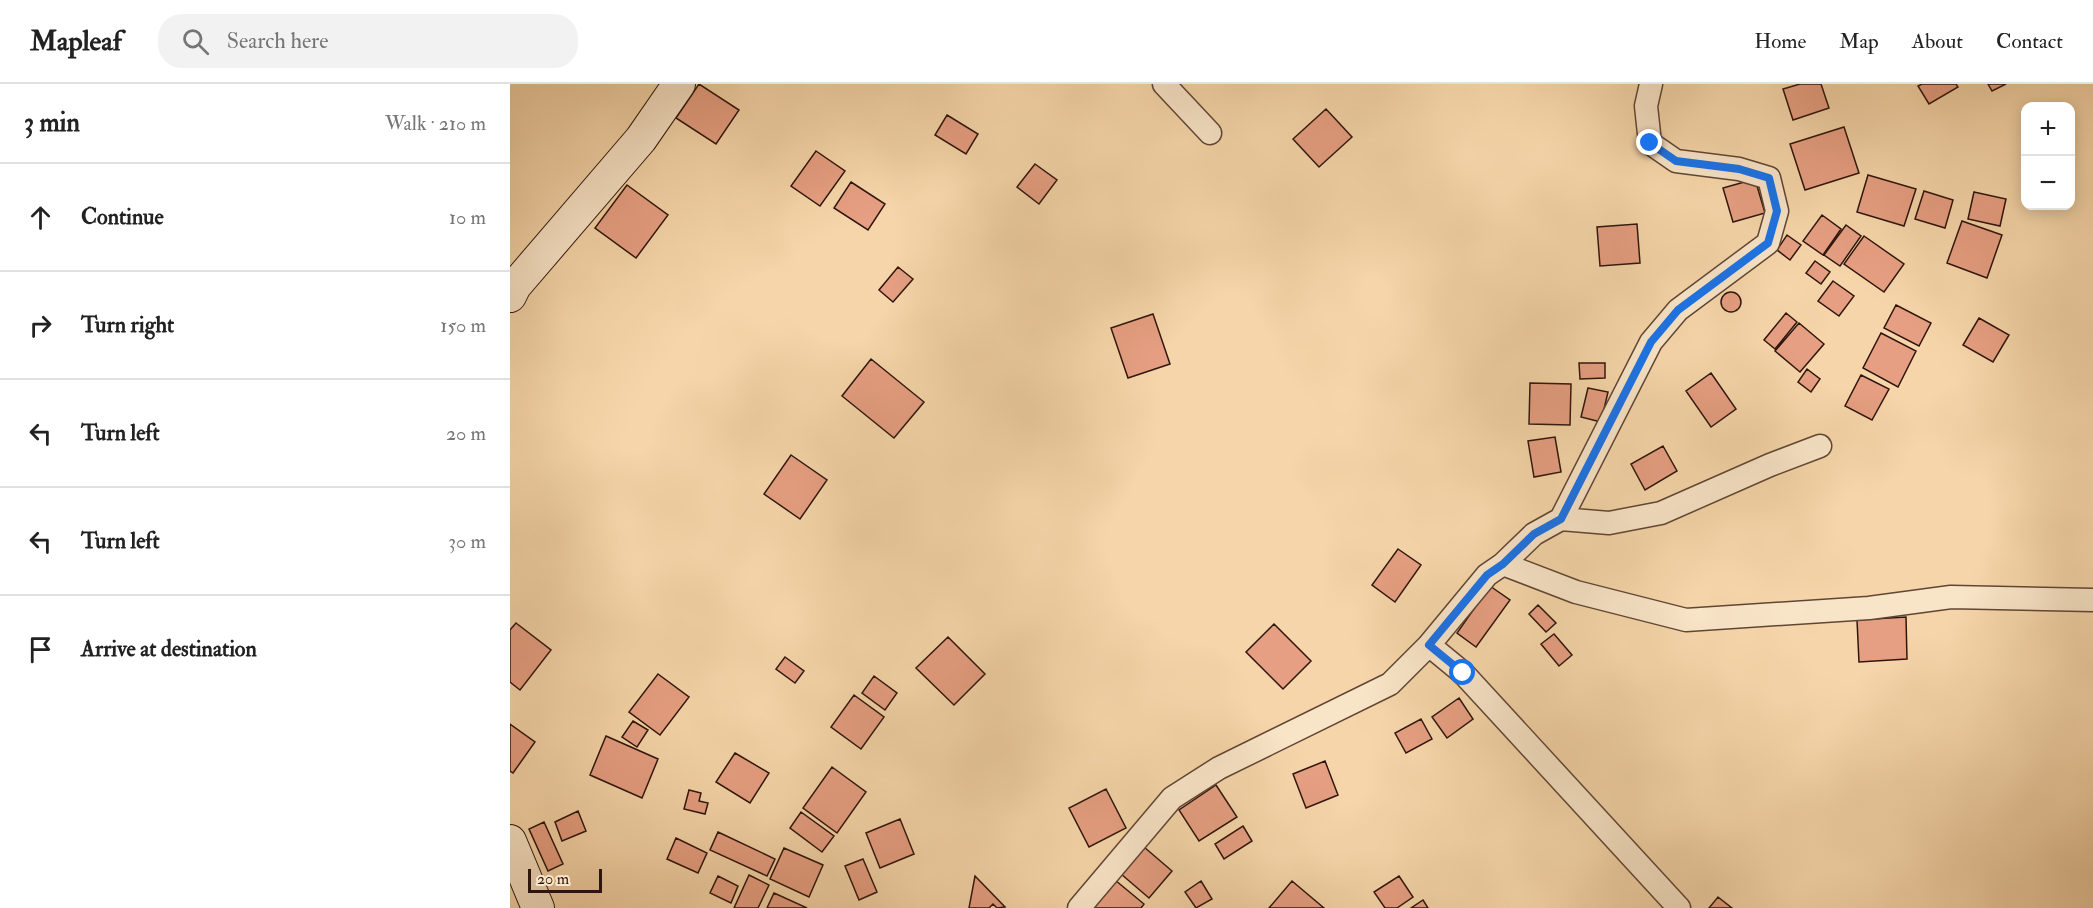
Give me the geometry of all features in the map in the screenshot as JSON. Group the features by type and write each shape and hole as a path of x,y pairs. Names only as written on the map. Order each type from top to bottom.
{"street":[{"path":"510,296 515,286 641,138 679,84"},
{"path":"1164,84 1210,133"},
{"path":"1561,519 1651,342 1678,310 1768,243 1777,211 1769,178 1739,169 1676,161 1650,143 1646,105 1650,84"},
{"path":"1079,908 1172,798 1219,768 1390,684 1429,645 1487,575 1503,564 1534,534 1561,519 1609,523 1660,513 1820,446"},
{"path":"1503,564 1576,592 1686,621 1869,608 1951,597 2093,600"},
{"path":"1429,645 1463,673 1679,908"},
{"path":"510,841 535,907"}],"building":[{"path":"699,84 739,110 716,144 676,118"},
{"path":"1800,84 1821,84 1829,108 1793,120 1783,89"},
{"path":"1956,84 1958,87 1929,104 1918,86"},
{"path":"1988,84 2006,84 1992,91"},
{"path":"1326,109 1352,137 1319,167 1293,139"},
{"path":"947,115 978,134 966,154 935,135"},
{"path":"1844,127 1859,173 1805,190 1790,144"},
{"path":"816,151 845,171 820,206 791,186"},
{"path":"1035,164 1057,180 1039,204 1017,187"},
{"path":"1868,175 1916,189 1904,226 1857,212"},
{"path":"1755,179 1765,213 1733,222 1723,188"},
{"path":"851,182 885,204 868,230 834,208"},
{"path":"627,185 668,215 636,258 595,228"},
{"path":"1924,191 1953,200 1945,228 1915,219"},
{"path":"1974,192 2006,199 2000,226 1968,219"},
{"path":"1822,215 1841,229 1823,255 1803,241"},
{"path":"1962,221 2002,235 1987,278 1947,263"},
{"path":"1637,224 1640,263 1600,266 1597,227"},
{"path":"1846,225 1861,236 1840,266 1824,255"},
{"path":"1787,235 1801,245 1790,260 1777,250"},
{"path":"1864,236 1904,264 1884,292 1844,264"},
{"path":"1815,261 1830,272 1821,284 1806,273"},
{"path":"898,267 913,279 893,302 879,290"},
{"path":"1833,281 1854,296 1839,316 1818,301"},
{"path":"1727,292 1735,292 1741,298 1741,306 1735,312 1727,312 1721,306 1721,298"},
{"path":"1896,305 1931,323 1919,346 1884,328"},
{"path":"1786,313 1797,322 1775,349 1764,340"},
{"path":"1153,314 1170,364 1128,378 1111,328"},
{"path":"1979,318 2009,335 1993,362 1963,345"},
{"path":"1799,323 1824,344 1800,372 1775,351"},
{"path":"1881,333 1916,351 1898,387 1863,368"},
{"path":"871,359 924,402 894,438 842,396"},
{"path":"1579,363 1605,363 1605,378 1580,379"},
{"path":"1807,369 1820,379 1811,392 1798,382"},
{"path":"1711,373 1736,409 1711,427 1686,391"},
{"path":"1861,375 1889,389 1872,420 1845,406"},
{"path":"1530,383 1571,384 1570,425 1529,424"},
{"path":"1588,388 1608,392 1601,422 1581,417"},
{"path":"1555,437 1561,472 1534,477 1528,441"},
{"path":"1663,446 1677,471 1645,490 1631,464"},
{"path":"791,455 827,480 800,519 764,494"},
{"path":"1398,549 1421,565 1395,602 1372,585"},
{"path":"1490,586 1510,600 1476,647 1457,633"},
{"path":"1538,605 1556,623 1546,632 1529,614"},
{"path":"1906,617 1907,659 1859,662 1857,620"},
{"path":"516,623 551,650 520,690 510,682 510,630"},
{"path":"1274,624 1311,661 1283,689 1246,652"},
{"path":"1554,634 1572,655 1559,666 1541,644"},
{"path":"948,637 985,674 954,705 916,668"},
{"path":"785,657 804,671 795,683 776,669"},
{"path":"658,674 689,697 660,735 629,712"},
{"path":"874,676 897,693 885,710 862,693"},
{"path":"854,695 884,717 861,749 831,727"},
{"path":"1459,698 1473,719 1447,738 1432,717"},
{"path":"1421,719 1432,739 1406,753 1395,733"},
{"path":"633,721 648,730 637,747 622,737"},
{"path":"510,724 535,742 513,773 510,771"},
{"path":"606,736 658,759 642,798 590,775"},
{"path":"735,753 769,773 750,803 716,782"},
{"path":"1325,761 1338,795 1306,808 1293,774"},
{"path":"832,767 866,792 837,833 803,808"},
{"path":"1216,785 1237,817 1199,841 1179,810"},
{"path":"1106,789 1126,828 1089,847 1069,808"},
{"path":"689,790 701,793 699,801 708,803 705,814 684,809"},
{"path":"578,811 586,831 562,841 555,822"},
{"path":"801,812 834,836 822,852 790,828"},
{"path":"900,819 914,854 880,868 866,833"},
{"path":"544,822 563,864 548,871 529,829"},
{"path":"1243,826 1252,841 1224,859 1215,844"},
{"path":"718,832 775,859 767,876 710,850"},
{"path":"676,838 707,853 698,873 667,859"},
{"path":"1144,847 1172,871 1149,898 1121,874"},
{"path":"784,848 823,865 809,897 770,879"},
{"path":"863,859 877,892 859,900 845,866"},
{"path":"749,875 769,885 758,908 734,908"},
{"path":"718,876 738,886 731,903 710,893"},
{"path":"975,876 1005,907 997,908 993,904 989,908 969,908"},
{"path":"1399,876 1413,897 1397,908 1385,908 1374,892"},
{"path":"1115,880 1144,904 1141,908 1093,908"},
{"path":"1201,881 1212,899 1196,908 1185,892"},
{"path":"1292,881 1324,908 1269,908"},
{"path":"774,893 807,908 767,908"},
{"path":"1718,897 1732,908 1709,908"},
{"path":"1423,900 1428,908 1411,908"}],"route":[{"path":"1463,673 1429,645 1487,575 1503,564 1534,534 1561,519 1651,342 1678,310 1768,243 1777,211 1769,178 1739,169 1676,161 1650,143"}]}
